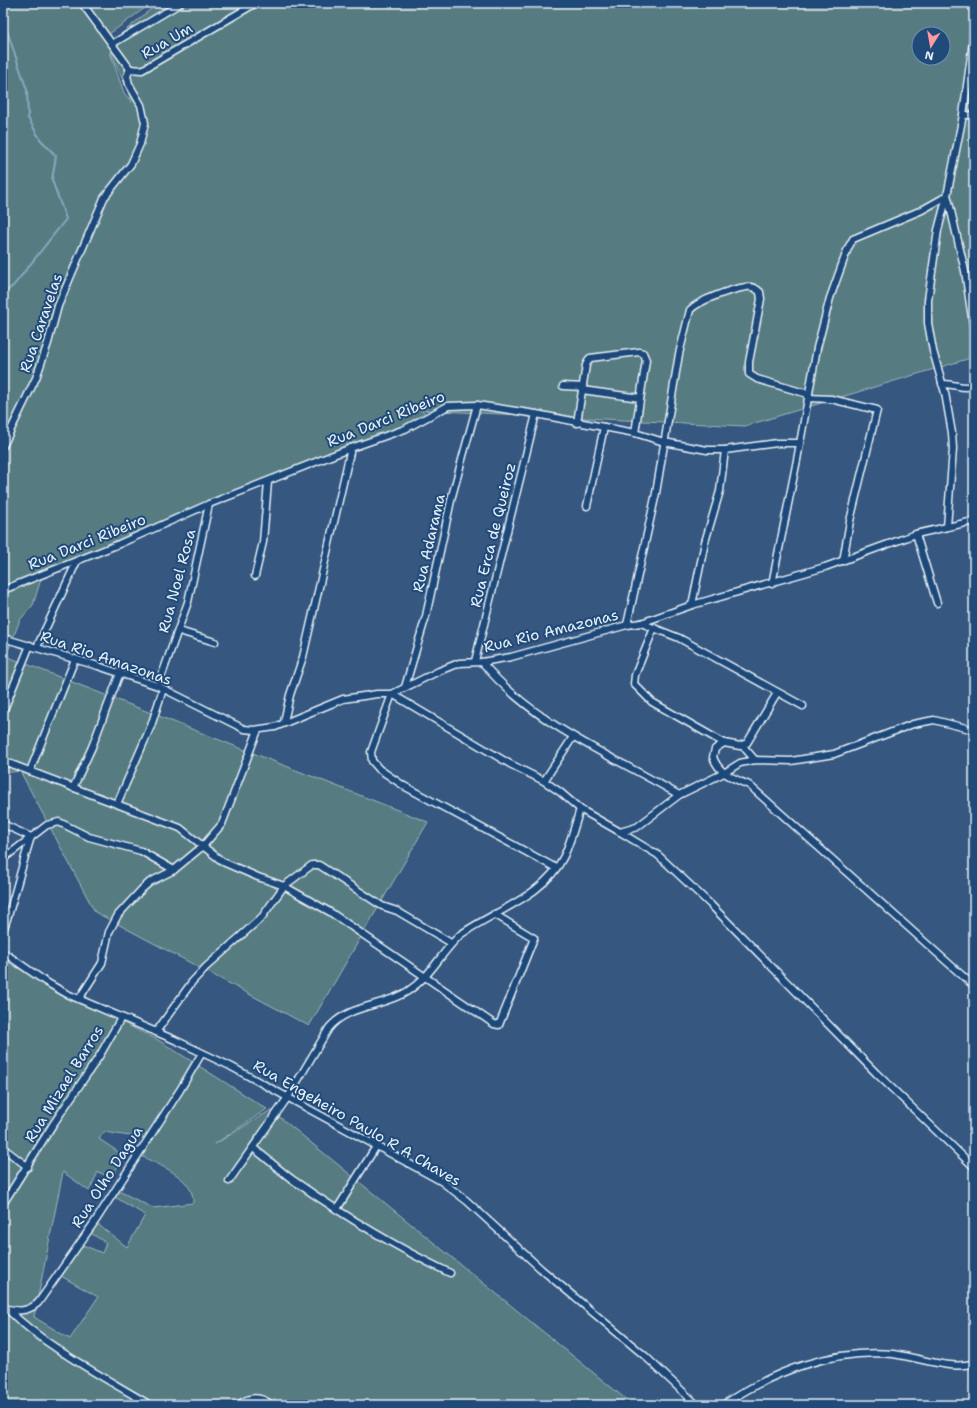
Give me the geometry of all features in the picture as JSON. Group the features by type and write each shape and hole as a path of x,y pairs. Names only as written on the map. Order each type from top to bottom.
{"street":[{"path":"82,3 130,69"},
{"path":"112,44 181,3"},
{"name":"Rua Um","path":"130,69 142,70 256,3"},
{"path":"947,527 953,449 951,419 935,364 928,323 928,300 938,230 947,196 963,115 974,34"},
{"name":"Rua Caravelas","path":"3,446 43,361 58,306 104,198 135,156 144,131 145,123 141,105 129,84 127,76 130,69"},
{"path":"963,115 974,115"},
{"path":"947,196 965,271 974,331"},
{"path":"772,584 817,348 830,298 851,242 853,239 922,210 947,196"},
{"path":"627,625 656,492 679,354 690,310 694,305 708,299 746,287 756,288 760,292 761,299 749,362 749,374 756,379 808,396 832,399 877,410 850,521 843,561"},
{"path":"577,422 586,366 590,358 639,352 643,353 646,360 634,433"},
{"path":"942,384 949,384 963,388 974,386"},
{"path":"563,386 640,398"},
{"name":"Rua Darci Ribeiro","path":"3,590 76,561 210,504 351,448 405,429 448,406 477,405 536,414 634,433 664,442 707,450 725,450 777,443 799,444"},
{"name":"Rua Adarama","path":"405,687 426,616 452,496 477,405"},
{"name":"Rua Erca de Queiroz","path":"475,661 536,414"},
{"path":"587,506 604,428"},
{"path":"284,722 290,694 303,657 351,448"},
{"path":"692,605 705,542 720,491 725,450"},
{"path":"255,576 263,542 268,482"},
{"name":"Rua Noel Rosa","path":"117,804 153,720 160,688 188,602 210,504"},
{"name":"Rua Rio Amazonas","path":"3,638 120,673 160,688 244,729 258,730 275,727 284,722 343,700 366,695 392,694 449,667 475,661 482,662 511,657 627,625 641,623 692,605 772,584 843,561 916,534 974,521"},
{"path":"916,534 937,603"},
{"path":"37,647 76,561"},
{"path":"641,623 679,638 803,706"},
{"path":"654,628 635,675 634,684 652,702 724,743 742,745 747,743 777,693"},
{"path":"179,631 215,642"},
{"path":"3,712 30,645"},
{"path":"30,771 74,658"},
{"path":"482,662 494,677 518,698 573,736 679,795"},
{"path":"73,788 92,747 120,673"},
{"path":"556,868 404,786 379,769 372,761 371,752 375,737 392,694 499,757 544,781 580,809 658,855 710,904 876,1073 974,1167"},
{"path":"620,832 630,830 644,823 679,795 724,773 740,763 755,760 791,761 834,754 913,724 934,720 974,730"},
{"path":"79,999 102,963 109,932 118,916 150,882 174,870 203,846 222,824 258,730"},
{"path":"544,781 573,736"},
{"path":"724,743 715,749 713,757 724,773 749,785 974,986"},
{"path":"742,745 755,760"},
{"path":"3,761 180,828 223,862 284,886 330,912 494,1024 499,1025 534,938 494,914"},
{"path":"229,1181 288,1097 335,1020 348,1013 394,998 408,991 426,977 451,943 473,925 534,891 556,868 564,857 580,809"},
{"path":"3,859 47,825 59,822 89,837 141,851 174,870"},
{"path":"3,824 31,837"},
{"path":"3,931 14,900 15,889 31,837"},
{"path":"156,1032 192,982 218,955 262,917 284,886 312,865 319,865 382,906 397,911 451,943"},
{"name":"Rua Engeheiro Paulo R A Chaves","path":"3,952 46,982 79,999 202,1053 288,1097 377,1145 454,1191 541,1269 645,1356 697,1405"},
{"name":"Rua Mizael Barros","path":"4,1201 28,1167 52,1126 100,1055 121,1018"},
{"name":"Rua Olho Dagua","path":"5,1309 28,1310 38,1303 96,1220 202,1053"},
{"path":"336,1209 377,1145"},
{"path":"3,1148 28,1167"},
{"path":"252,1148 336,1209 406,1252 450,1273"},
{"path":"5,1309 50,1344 150,1405"},
{"path":"723,1405 741,1393 784,1372 835,1356 865,1353 887,1354 958,1366 974,1363"},
{"path":"238,1405 251,1398 257,1397 272,1405"}],"green space":[{"path":"3,3 152,3 109,34 108,45 158,3 974,3 974,357 745,426 420,410 430,416 121,538 41,579 33,605 20,620 6,656 428,822 309,1026 95,912 20,771 3,773","holes":["111,52 132,102 124,93"]},
{"path":"3,959 44,984 158,1040 267,1109 215,1144 271,1110 633,1405 3,1405","holes":["104,1132 149,1139 139,1155 174,1173 182,1179 192,1194 193,1203 153,1208 117,1190 113,1196 145,1215 127,1247 96,1223 89,1232 106,1243 102,1253 83,1245 61,1276 98,1297 70,1339 34,1317 63,1172 89,1191 98,1172 112,1178 123,1155 99,1139"]}],"waterway":[{"path":"3,19 27,90 28,118 40,139 56,156 52,180 66,219 14,285 3,294"}]}
